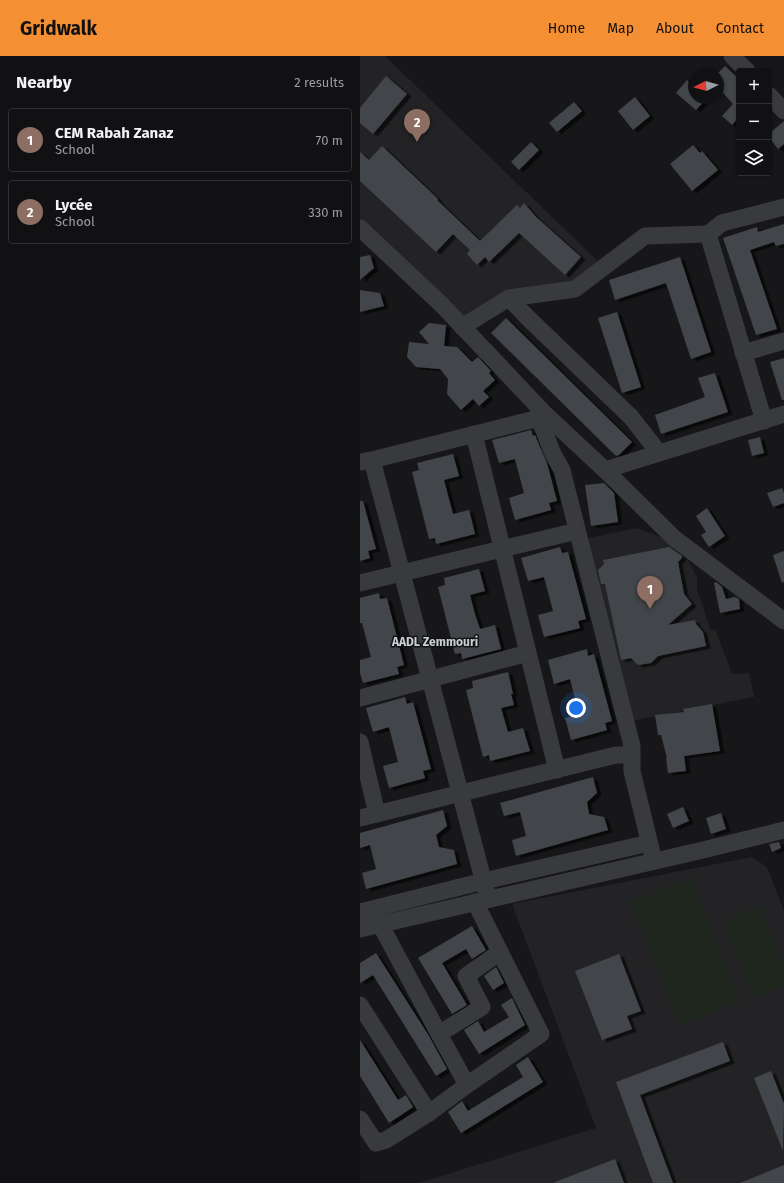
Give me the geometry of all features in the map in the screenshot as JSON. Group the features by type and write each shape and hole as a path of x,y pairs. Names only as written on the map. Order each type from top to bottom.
{"street":[{"path":"732,56 744,68"},
{"path":"772,98 784,111"},
{"path":"462,327 509,298 575,289 645,236 708,234 722,223 784,207"},
{"path":"360,228 442,305 542,416 605,470 674,538 784,621"},
{"path":"708,234 764,421"},
{"path":"509,298 526,317 631,417 659,453"},
{"path":"743,353 784,341"},
{"path":"605,470 784,414"},
{"path":"360,1119 376,1143 386,1140 429,1113 541,1034 500,952 481,900 484,881 461,793 402,573 366,461 542,416"},
{"path":"542,416 553,454 562,470 632,746 632,771 654,861"},
{"path":"474,434 557,770"},
{"path":"360,583 577,531"},
{"path":"360,698 528,653"},
{"path":"360,742 377,814"},
{"path":"360,818 616,755 632,755"},
{"path":"360,929 784,830"},
{"path":"360,912 484,881 650,843"},
{"path":"380,924 467,1085"},
{"path":"439,1034 482,1007 466,976 500,952"},
{"path":"360,1005 429,1113"}],"shaded area":[{"path":"360,56 385,56 604,267 575,289 509,298 462,327 360,228"},
{"path":"637,528 679,544 697,577 697,589 711,631 715,629 732,674 749,673 754,697 626,722 579,540"},
{"path":"752,857 767,867 784,911 784,1183 419,1183 596,1128 512,904"},
{"path":"691,877 740,1001 679,1025 630,902"},
{"path":"760,906 784,965 784,986 753,998 722,921"}],"building":[{"path":"725,66 736,76 736,120 732,125 722,116 733,104 724,94 723,68"},
{"path":"386,76 407,94 373,134 360,123 360,108"},
{"path":"687,80 688,103 676,93"},
{"path":"635,97 650,116 633,130 618,111"},
{"path":"574,102 582,111 557,132 549,123"},
{"path":"689,104 702,104 696,110"},
{"path":"784,121 784,144 778,149 772,141 772,131"},
{"path":"531,142 539,150 519,170 511,162"},
{"path":"693,145 700,153 702,151 718,170 692,191 670,164"},
{"path":"382,146 480,241 517,205 520,208 524,203 536,217 581,257 565,275 519,233 489,262 485,257 477,265 467,254 470,250 453,234 436,252 360,181 360,152 369,160"},
{"path":"784,224 784,244 776,246 774,242 750,250 777,329 756,335 723,238 757,227 758,232"},
{"path":"370,255 374,268 360,280 360,257"},
{"path":"680,257 711,352 691,359 666,283 615,300 609,280"},
{"path":"360,290 380,293 384,306 360,312"},
{"path":"617,312 641,387 622,393 598,318"},
{"path":"506,318 632,442 619,455 616,456 491,333"},
{"path":"429,323 446,325 444,346 457,347 472,362 478,357 491,371 489,373 495,380 483,391 489,397 479,406 473,399 461,410 447,394 448,379 440,369 416,367 407,357 409,342 429,344 419,332"},
{"path":"784,358 784,400 782,400 770,362"},
{"path":"715,373 728,412 661,434 655,415 705,397 698,378"},
{"path":"531,430 533,436 535,435 547,463 557,501 549,503 551,510 515,520 509,498 524,493 515,459 499,463 492,440"},
{"path":"760,437 764,453 752,456 748,440"},
{"path":"453,454 459,476 444,480 453,514 469,510 475,534 436,544 435,538 429,539 412,472 419,470 417,463"},
{"path":"604,483 614,493 618,522 591,526 585,485"},
{"path":"782,488 784,493 784,503 773,507 767,493"},
{"path":"360,501 363,501 376,549 368,551 370,558 360,561"},
{"path":"707,508 725,536 709,547 701,535 706,532 696,516"},
{"path":"560,547 562,553 568,552 586,619 578,621 580,628 544,637 538,615 553,611 544,577 528,581 521,558"},
{"path":"669,547 682,556 678,562 684,594 692,604 668,625 695,620 696,624 703,632 706,646 658,656 651,663 638,665 631,658 621,660 605,584 601,584 598,570 604,564 603,560"},
{"path":"784,551 784,582 782,583 773,555"},
{"path":"479,569 485,591 470,595 475,614 480,629 495,625 501,649 462,659 461,653 455,654 438,587 445,585 444,578"},
{"path":"716,582 722,587 726,599 735,597 739,599 740,609 720,613 714,583"},
{"path":"379,593 380,599 387,598 404,665 397,667 399,674 363,683 360,673 360,660 371,657 362,623 360,623 360,598"},
{"path":"587,649 588,656 594,654 612,721 605,723 607,730 571,740 565,718 579,714 570,679 554,684 548,660"},
{"path":"508,672 514,705 501,708 508,732 523,728 530,751 490,761 489,755 483,757 466,690 473,688 472,681"},
{"path":"405,697 407,704 413,702 431,769 423,771 425,778 389,788 383,766 398,762 389,727 373,732 366,708"},
{"path":"712,704 720,751 684,756 686,771 668,773 667,758 661,735 658,735 655,715 684,712 683,709"},
{"path":"593,777 597,793 587,802 589,814 604,817 608,830 516,856 512,840 526,836 520,812 504,816 500,803"},
{"path":"683,807 689,821 673,828 667,814"},
{"path":"443,810 447,826 436,835 439,847 454,850 457,864 366,889 362,873 376,869 370,845 360,848 360,833"},
{"path":"721,813 726,829 711,834 706,818"},
{"path":"779,842 781,848 772,852 769,844"},
{"path":"472,926 486,950 472,959 466,949 442,963 467,1005 452,1014 418,958"},
{"path":"376,953 429,1036 447,1069 436,1076 373,975 360,983 360,963"},
{"path":"619,954 641,1011 627,1016 632,1029 602,1040 575,971"},
{"path":"496,967 504,983 493,990 484,976"},
{"path":"512,998 525,1025 479,1054 464,1030 478,1021 484,1032 509,1017 501,1005"},
{"path":"360,1040 398,1100 406,1095 413,1107 389,1123 360,1076"},
{"path":"723,1042 730,1061 640,1095 673,1183 653,1183 616,1082"},
{"path":"528,1057 543,1082 461,1133 448,1112 462,1101 468,1111 523,1077 516,1065"},
{"path":"771,1071 784,1104 783,1151 754,1078"},
{"path":"615,1159 624,1183 555,1183 555,1182"},
{"path":"784,1165 784,1183 740,1183"}],"place":[{"name":"Lycée","path":"417,142"},
{"name":"CEM Rabah Zanaz","path":"650,609"}],"district":[{"name":"AADL Zemmouri","path":"435,642"}]}
